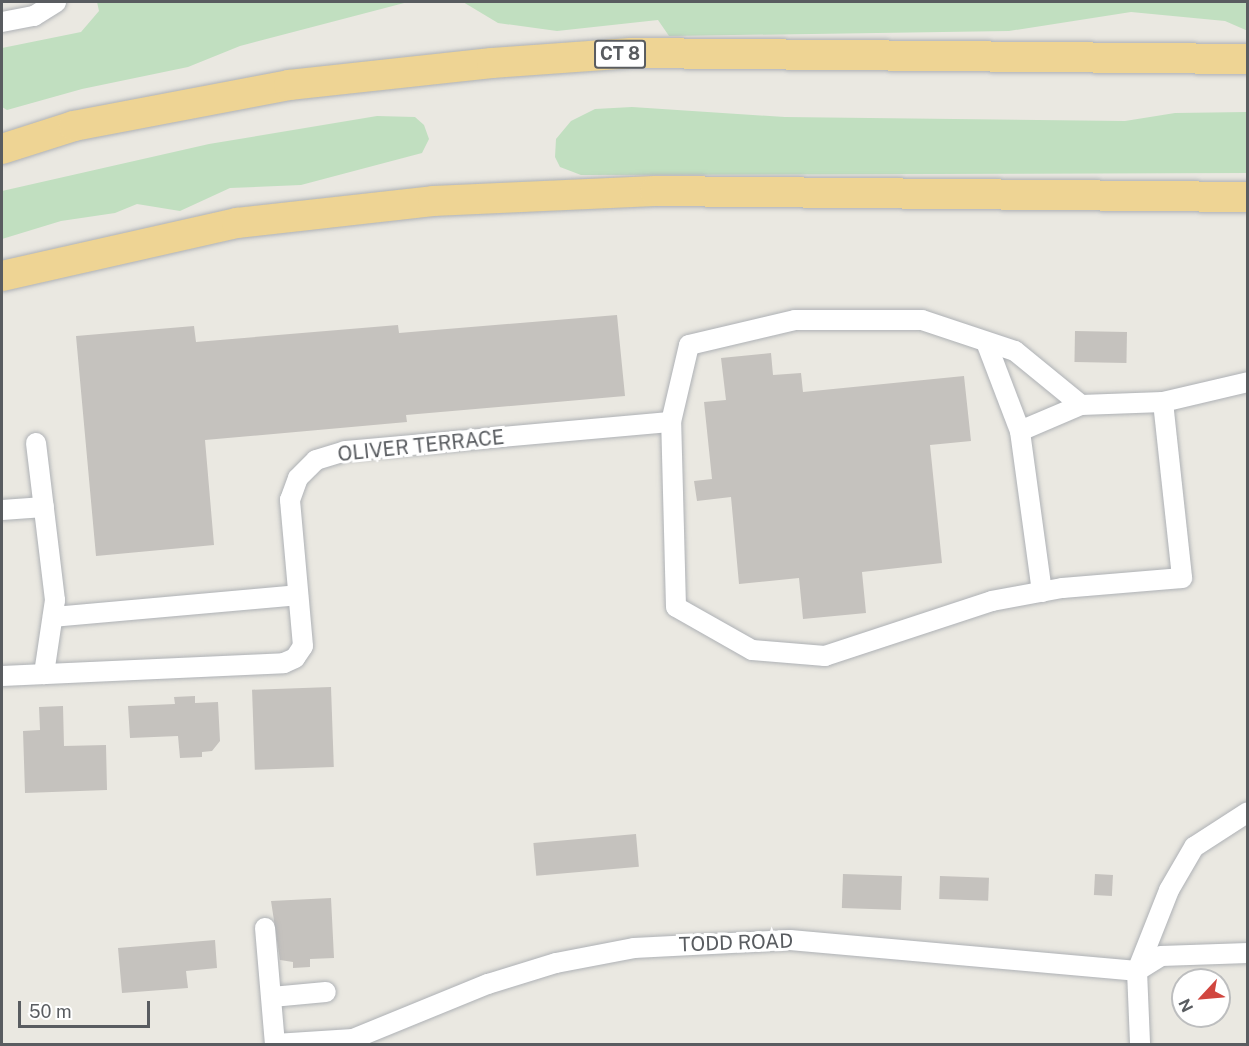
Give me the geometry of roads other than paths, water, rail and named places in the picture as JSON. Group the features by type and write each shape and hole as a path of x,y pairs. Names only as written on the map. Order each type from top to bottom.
{"highway":[{"name":"CT 8","path":"2,149 74,126 289,85 492,63 632,53 1248,59"},
{"path":"2,276 237,223 433,201 655,192 1248,197"}],"street":[{"path":"2,21 34,16 56,2"},
{"path":"1081,405 1015,351 921,321 795,320 689,345 671,422 676,607 752,650 825,656 992,601 1042,592 1182,578 1163,402"},
{"path":"986,342 1020,431 1042,592"},
{"path":"1020,431 1081,405 1163,402 1248,382"},
{"name":"OLIVER TERRACE","path":"2,676 284,663 295,658 303,646 290,500 298,478 316,460 345,451 671,422"},
{"path":"36,443 55,600 44,674"},
{"path":"2,510 44,507"},
{"path":"53,617 298,595"},
{"path":"1140,1044 1137,971 1169,890 1194,848 1248,812"},
{"path":"265,928 275,1044"},
{"name":"TODD ROAD","path":"275,1044 353,1039 488,984 556,963 694,942 790,940 1137,971"},
{"path":"1137,971 1161,956 1248,953"},
{"path":"272,997 326,992"}]}
